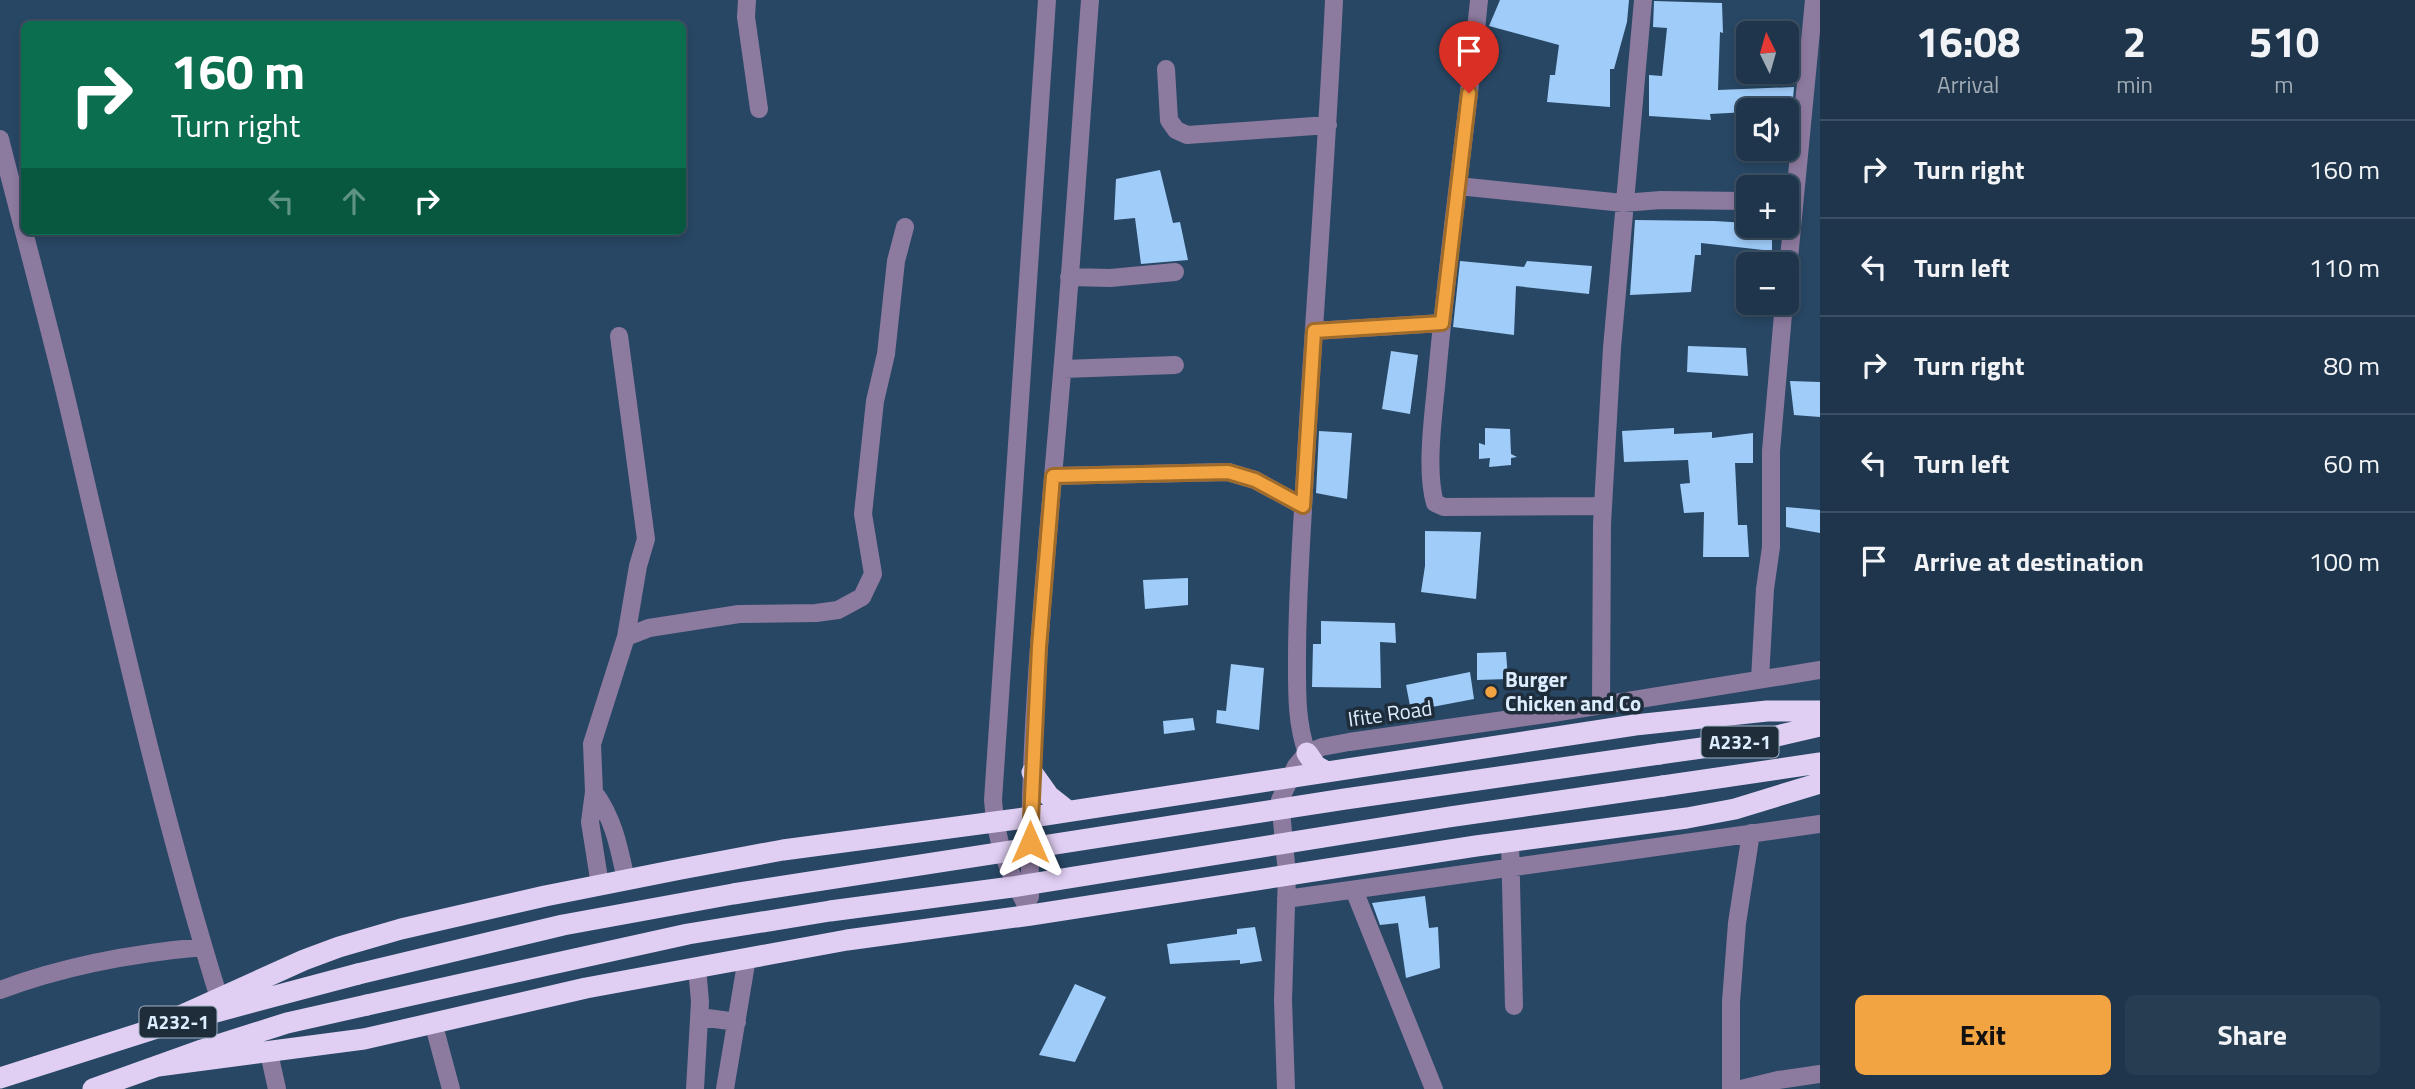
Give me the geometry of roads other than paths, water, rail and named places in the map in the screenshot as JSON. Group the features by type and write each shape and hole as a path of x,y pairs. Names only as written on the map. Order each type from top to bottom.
{"highway":[{"path":"149,1030 339,947 401,929 626,880 783,850 1029,817 1635,725 1767,711 1820,710"},
{"name":"A232-1","path":"0,1078 149,1030 358,974 563,925 733,894 1345,799 1759,740 1820,726"},
{"path":"1307,753 1317,766 1325,771"},
{"name":"A232-1","path":"99,1088 287,1023 688,934 1820,763"},
{"path":"1032,772 1049,796 1068,811"},
{"path":"1259,782 1268,786 1280,800"},
{"path":"158,1066 364,1039 697,967 847,940 1723,811 1820,783"}],"street":[{"path":"747,0 746,18 759,109"},
{"path":"1031,915 1006,866 994,822 995,772 1046,0"},
{"path":"1031,915 1029,817 1039,647 1090,0"},
{"path":"1286,1089 1283,1000 1287,874 1280,800 1307,753 1297,708 1297,634 1334,0"},
{"path":"1479,0 1442,323 1431,446 1433,495 1435,503 1444,508 1603,506"},
{"path":"1601,705 1603,506 1623,203 1643,0"},
{"path":"1794,175 1814,0"},
{"path":"1166,69 1169,120 1176,130 1187,135 1328,125"},
{"path":"0,139 20,199"},
{"path":"1458,186 1623,203 1661,200 1736,201"},
{"path":"626,637 649,628 739,614 816,613 838,610 862,597 873,574 863,514 864,492 875,401 886,354 896,261 905,227"},
{"path":"28,235 97,537 189,901 219,998"},
{"path":"1069,277 1110,278 1175,272"},
{"path":"1760,679 1765,589 1771,547 1771,451 1783,315"},
{"path":"1314,331 1442,323"},
{"path":"600,885 590,822 594,793 592,744 626,637 638,566 646,539 619,336"},
{"path":"1063,369 1175,365"},
{"path":"1053,476 1228,472 1255,480 1303,506"},
{"name":"Ifite Road","path":"1307,753 1321,747 1349,742 1820,670"},
{"path":"594,793 606,808 614,826 626,880"},
{"path":"1286,899 1820,824"},
{"path":"1731,1089 1731,1002 1737,923 1751,833"},
{"path":"1510,842 1514,1006"},
{"path":"1354,890 1434,1089"},
{"path":"0,990 101,962 165,950 203,947"},
{"path":"697,1070 726,1082 747,958"},
{"path":"695,1089 700,1017 697,967"},
{"path":"700,1017 737,1022"},
{"path":"433,1022 451,1089"},
{"path":"269,1053 277,1089"},
{"path":"1741,1089 1820,1074"}],"place":[{"name":"Burger Chicken and Co","path":"1491,692"}]}
